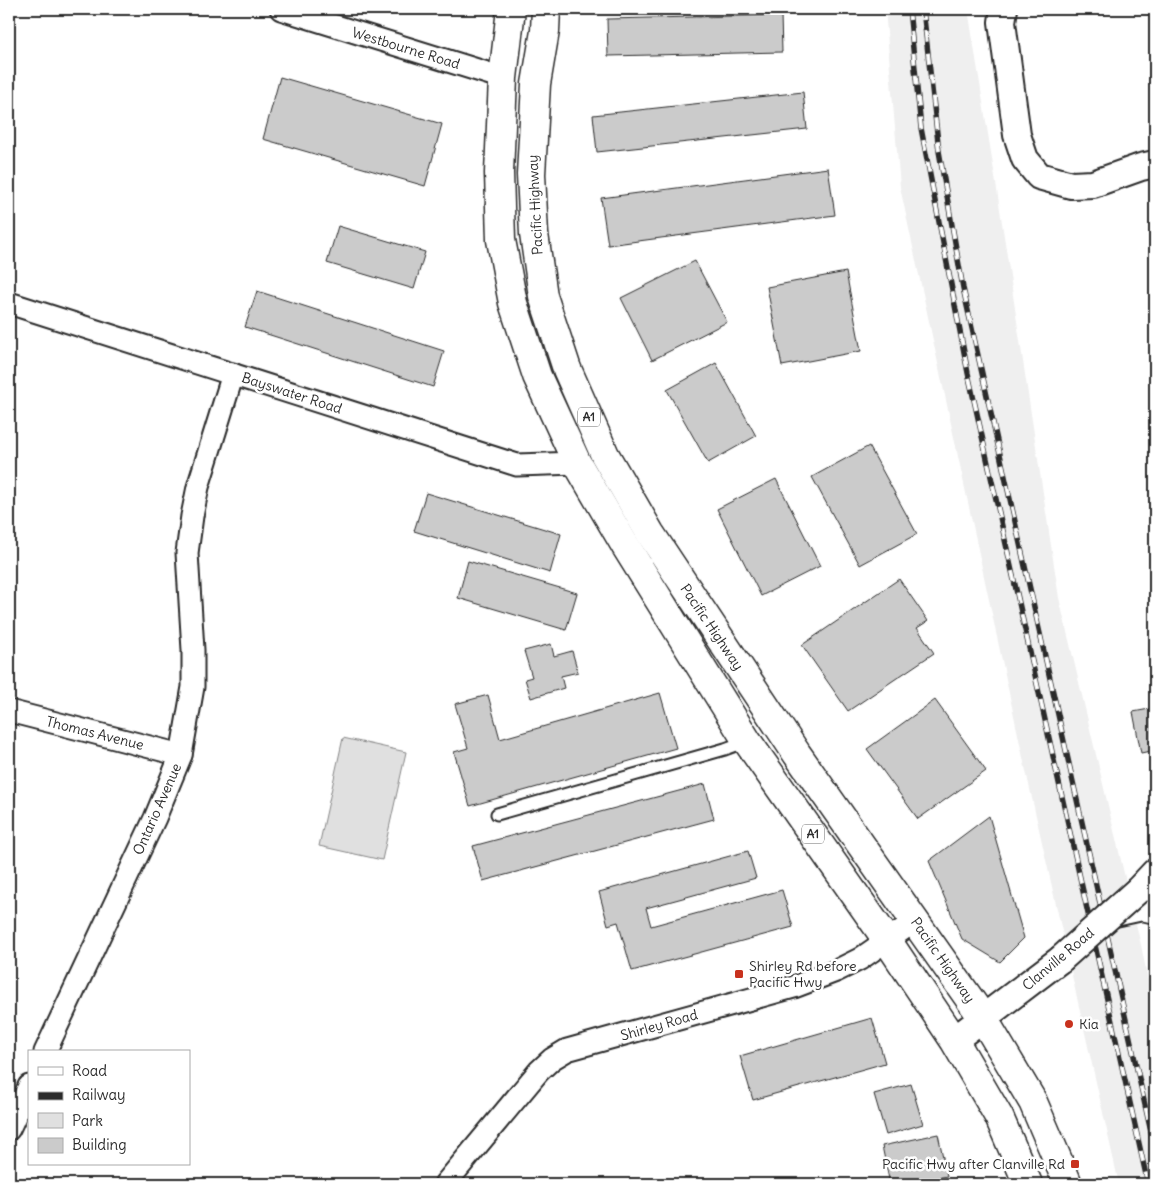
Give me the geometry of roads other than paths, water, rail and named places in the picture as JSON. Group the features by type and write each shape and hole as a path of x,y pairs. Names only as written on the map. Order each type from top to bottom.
{"highway":[{"name":"A1","path":"511,9 503,78 499,183 501,240 513,303 537,376 577,463 625,545 747,741 887,940 954,1040 999,1117 1028,1184"},
{"name":"Pacific Highway","path":"546,9 545,31 536,84 531,174 534,234 543,296 567,369 605,455 650,533 797,754 984,1018 1033,1102 1068,1184"}],"street":[{"name":"Westbourne Road","path":"281,9 503,78"},
{"path":"1004,9 1002,22 1017,134 1025,159 1039,176 1071,185 1092,184 1155,164"},
{"name":"Bayswater Road","path":"9,303 517,465 577,463"},
{"name":"Ontario Avenue","path":"46,1050 155,818 181,754 193,687 193,641 187,553 192,516 198,487 233,374"},
{"name":"Thomas Avenue","path":"9,711 181,754"},
{"name":"Clanville Road","path":"954,1040 1061,959 1110,914 1148,895"},
{"name":"Shirley Road","path":"445,1184 539,1071 552,1059 567,1050 794,987 852,963 915,921"},
{"path":"9,1129 28,1088"}],"lane":[{"path":"498,814 747,741"}],"railway":[{"path":"909,9 921,128 968,373 1148,1184"},
{"path":"923,9 939,151 963,288 1155,1150"}],"place":[{"name":"Shirley Rd before Pacific Hwy","path":"739,974"},
{"name":"Kia","path":"1069,1024"},
{"name":"Pacific Hwy after Clanville Rd","path":"1075,1164"}]}
